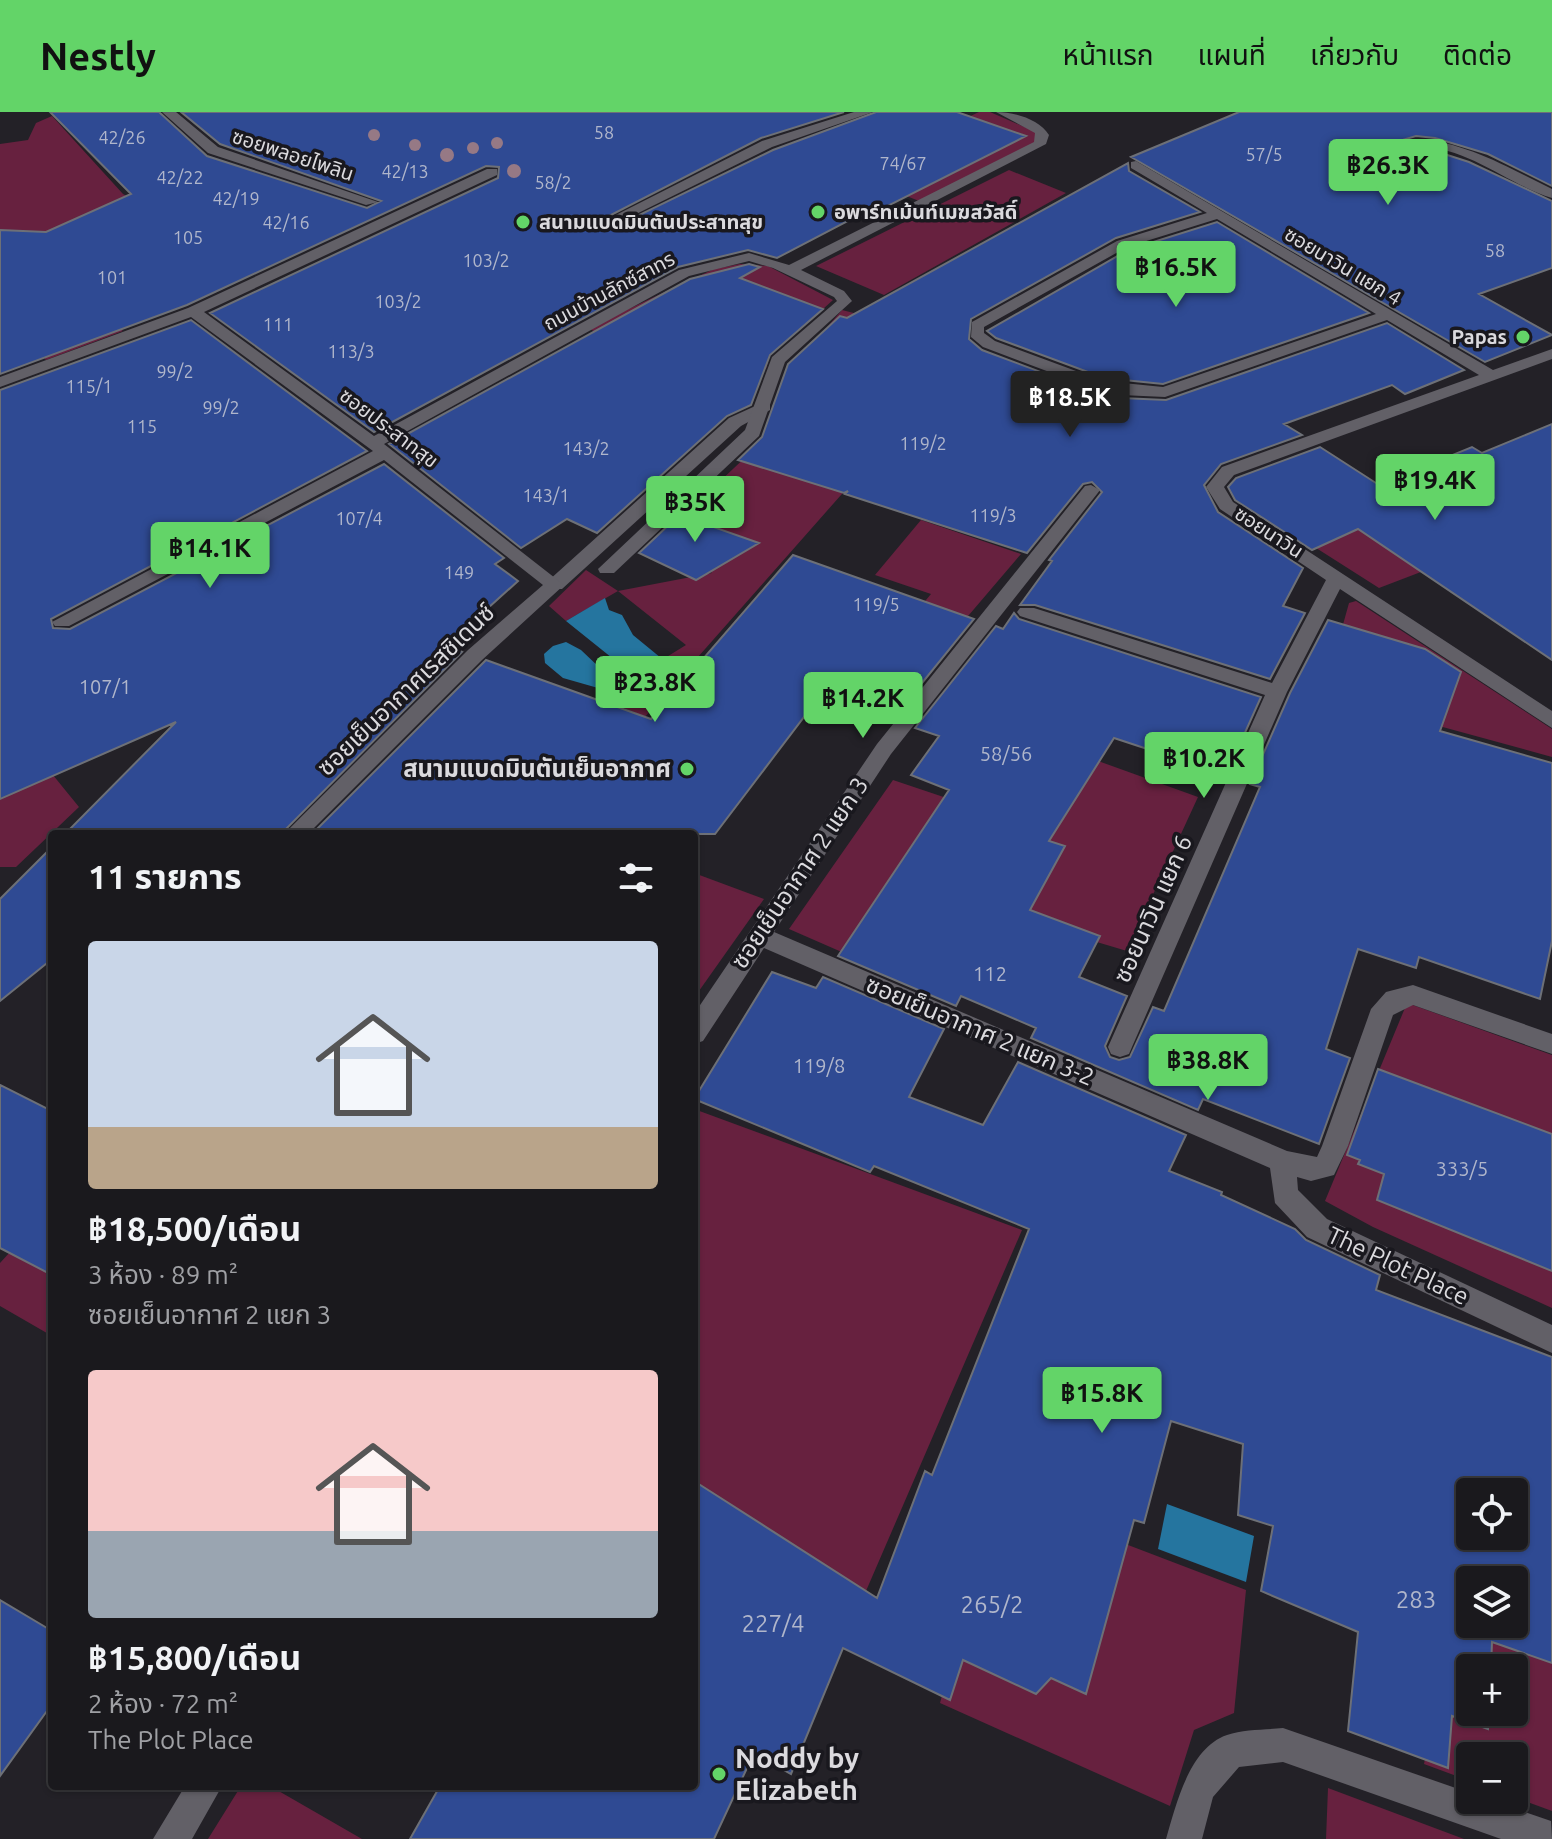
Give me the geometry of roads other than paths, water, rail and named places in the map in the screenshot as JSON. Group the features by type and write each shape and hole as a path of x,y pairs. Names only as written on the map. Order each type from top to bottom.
{"street":[{"name":"ซอยพลอยไพลิน","path":"168,112 213,150 371,202"},
{"path":"615,219 767,144 867,112"},
{"path":"790,270 1043,140 1040,130 1002,112"},
{"path":"1356,159 1415,143 1432,144 1484,162 1552,194"},
{"name":"ซอยนาวิน แยก 4","path":"1136,165 1490,375"},
{"path":"0,382 193,311 492,172"},
{"path":"1217,214 1122,244 977,325 976,334 989,344 1102,384 1148,394 1165,392 1387,315"},
{"name":"ถนนบ้านลักซ์สาทร","path":"62,622 201,552 684,273 749,257 819,282 845,301 778,360 753,432 607,569"},
{"name":"ซอยประสาทสุข","path":"193,311 379,447 555,585"},
{"name":"ซอยนาวิน","path":"1552,354 1228,471 1215,487 1226,505 1338,576 1552,721"},
{"name":"ซอยเย็นอากาศเรสซิเดนซ์","path":"299,830 475,655 735,422 764,407"},
{"name":"ซอยเย็นอากาศ 2 แยก 3","path":"698,1028 884,749 1091,490"},
{"name":"ซอยนาวิน แยก 6","path":"1120,1047 1277,692 1338,576"},
{"path":"1027,612 1277,692"},
{"name":"ซอยเย็นอากาศ 2 แยก 3-2","path":"757,935 1283,1161 1311,1169 1325,1167 1383,1009 1395,999 1413,995 1552,1044"},
{"name":"The Plot Place","path":"1283,1161 1285,1195 1317,1228 1552,1339"},
{"path":"1184,1839 1198,1788 1230,1751 1283,1745 1551,1839"},
{"path":"171,1839 202,1790"}],"water":[{"path":"605,598 609,610 622,615 633,635 661,658 632,674 566,621"},
{"path":"566,642 581,650 601,669 616,669 613,678 598,688 563,678 545,663 544,654 553,646"},
{"path":"1167,1504 1254,1536 1246,1582 1158,1549"}],"place":[{"name":"อพาร์ทเม้นท์เมฆสวัสดิ์","path":"818,212"},
{"name":"สนามแบดมินตันประสาทสุข","path":"523,222"},
{"name":"Papas","path":"1523,337"},
{"name":"สนามแบดมินตันเย็นอากาศ","path":"687,769"},
{"name":"Noddy by Elizabeth","path":"719,1774"}]}
